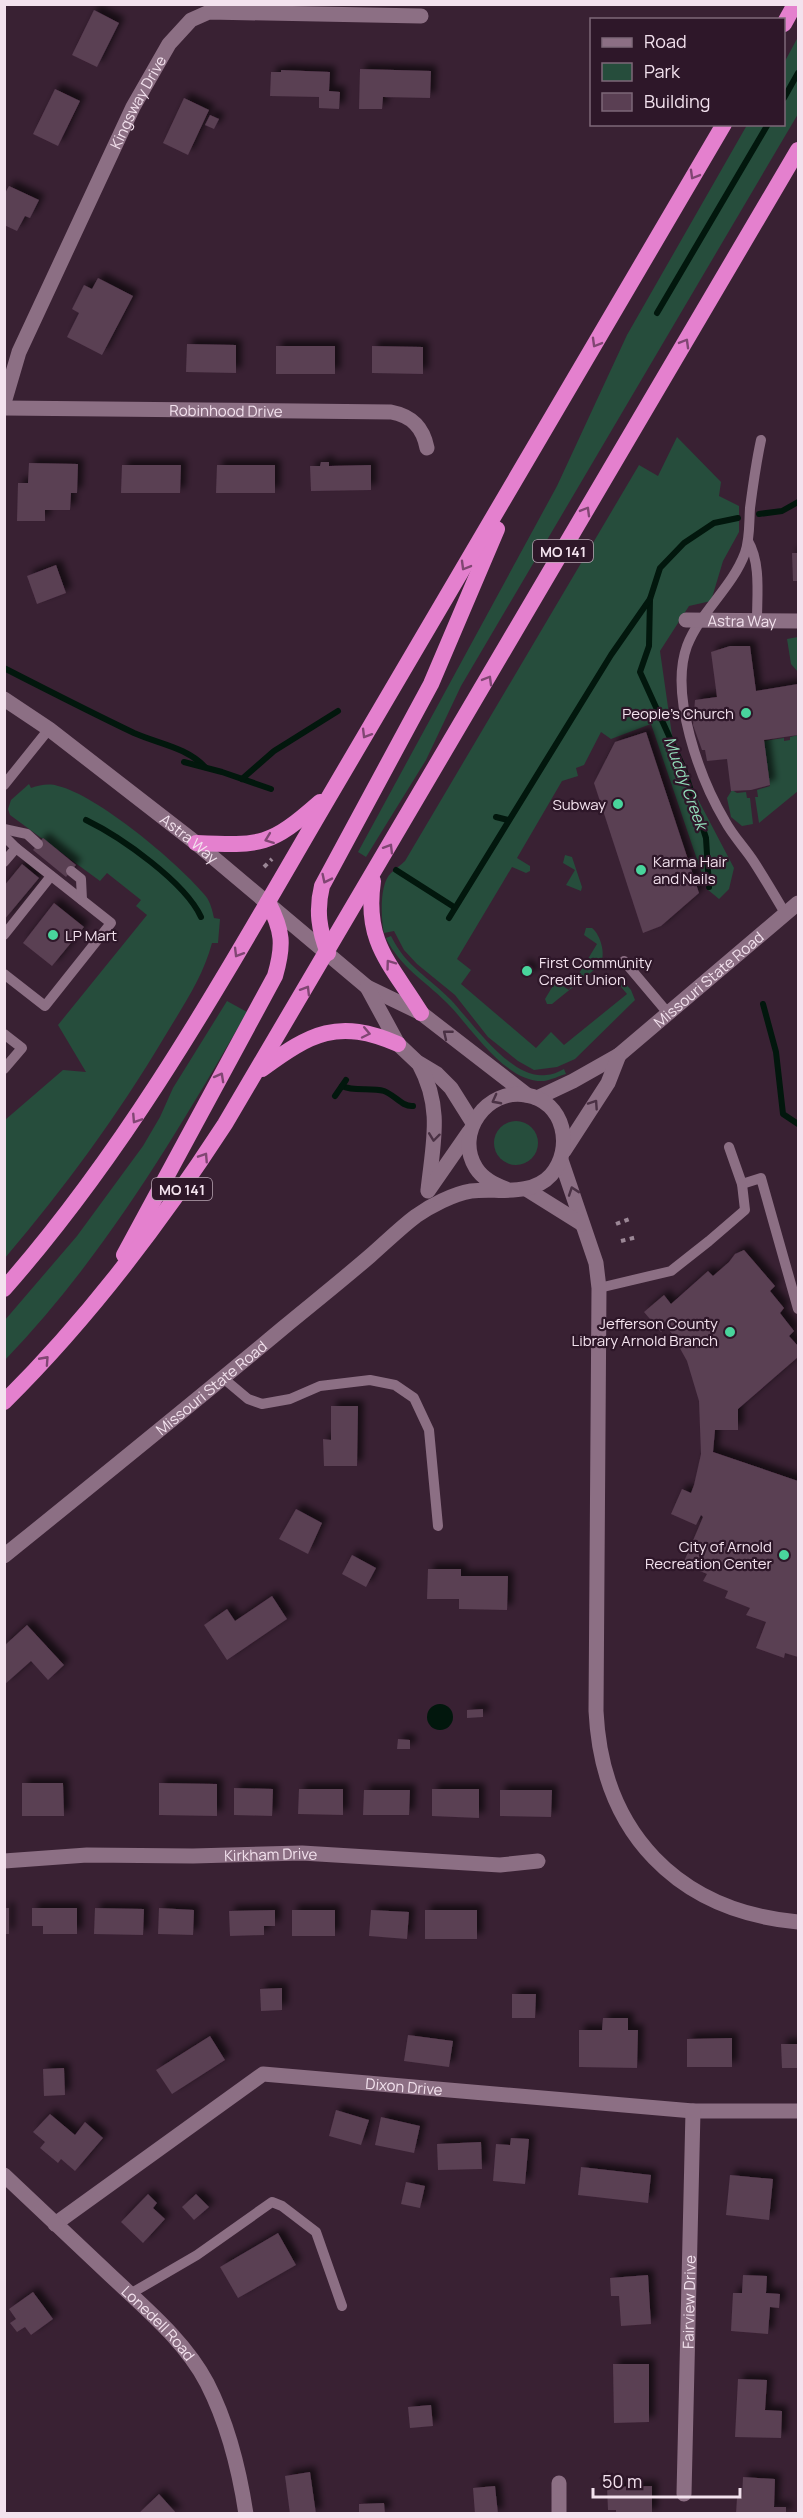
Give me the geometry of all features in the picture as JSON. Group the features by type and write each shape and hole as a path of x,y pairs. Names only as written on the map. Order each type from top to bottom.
{"highway":[{"path":"785,21 795,4"},
{"path":"4,1289 75,1205 129,1129 268,902 723,126"},
{"name":"MO 141","path":"4,1401 30,1376 103,1294 185,1185 328,953 798,150"},
{"path":"328,953 318,912 322,886 431,684 523,467"},
{"path":"196,843 265,842 291,828 332,791"},
{"path":"374,874 370,899 374,936 379,948 421,1013"},
{"path":"103,1294 275,976 282,955 282,938 278,921 268,902"},
{"path":"256,1073 293,1046 321,1033 359,1030 398,1044"}],"street":[{"name":"Kingsway Drive","path":"4,403 19,352 133,107 169,44 191,20 209,12 421,16"},
{"name":"Robinhood Drive","path":"4,408 391,412 401,414 417,424 425,437 427,448"},
{"name":"Astra Way","path":"693,620 798,621"},
{"name":"Astra Way","path":"4,699 49,729 196,843 367,987 421,1013 532,1096"},
{"name":"Missouri State Road","path":"532,1096 573,1081 619,1055 667,1012 794,910"},
{"name":"Astra Way","path":"367,987 398,1044 417,1062 437,1074 452,1088 471,1128"},
{"name":"Missouri State Road","path":"562,1156 608,1083 619,1055"},
{"path":"417,1062 429,1083 434,1107 435,1128 428,1190"},
{"path":"562,1156 549,1178 536,1186 526,1189 506,1189 489,1182 476,1168 469,1150 471,1128 477,1114 490,1102 508,1094 532,1096 549,1106 557,1116 564,1133 562,1156 596,1263 599,1288 596,1711 597,1736 606,1776 618,1807 637,1837 667,1870 692,1889 718,1903 747,1914 798,1922"},
{"name":"Missouri State Road","path":"417,1216 428,1190 471,1128"},
{"name":"Missouri State Road","path":"4,1556 417,1216 457,1195 506,1189"},
{"path":"526,1189 582,1224"},
{"name":"Kirkham Drive","path":"4,1861 87,1855 193,1856 302,1852 500,1865 538,1861"},
{"name":"Dixon Drive","path":"55,2224 263,2074 693,2110 798,2111"},
{"name":"Fairview Drive","path":"684,2494 693,2110"},
{"name":"Lonedell Road","path":"4,2175 186,2350 206,2382 226,2429 237,2467 246,2514"},
{"path":"559,2483 559,2514"}],"lane":[{"path":"761,441 753,479 748,540 744,555 732,575 693,620 682,667 683,701 689,735 703,774 725,821 754,862 794,910"},
{"path":"748,540 753,548 756,565 757,620"},
{"path":"4,785 49,729"},
{"path":"4,829 27,834 38,844"},
{"path":"4,836 111,923 45,1006 4,974"},
{"path":"4,862 16,848"},
{"path":"71,871 81,879 82,900"},
{"path":"4,935 51,876"},
{"path":"624,962 667,1012"},
{"path":"4,1034 22,1048 4,1070"},
{"path":"599,1288 670,1270 745,1210 742,1184 729,1147"},
{"path":"742,1184 761,1178 798,1309"},
{"path":"223,1378 248,1398 262,1404 290,1399 320,1386 369,1380 395,1385 414,1398 429,1430 438,1526"},
{"path":"130,2294 198,2255 272,2202 282,2206 316,2232 342,2306"}],"path":[{"path":"616,1224 632,1218"},
{"path":"621,1241 637,1237"}],"green space":[{"path":"798,37 798,114 461,686 426,760 366,857 358,852 557,486 627,335 746,126 785,126 785,61"},
{"path":"677,437 721,482 719,496 739,506 739,532 723,561 711,601 689,606 660,651 672,735 692,788 734,868 729,889 719,899 707,889 651,724 611,739 601,732 584,765 576,768 578,776 562,781 517,858 530,866 530,871 526,873 512,867 457,959 471,970 461,984 536,1048 551,1032 564,1045 627,994 617,982 618,979 621,979 631,990 635,1000 575,1059 557,1067 534,1070 518,1061 488,1037 455,995 417,964 404,950 394,931 384,933 382,911 384,885 391,873 405,861 639,465 658,476"},
{"path":"798,637 798,672 791,664 787,639"},
{"path":"798,735 798,791 759,823 755,797 758,797 757,790 770,786 763,741 784,738 784,741 790,740 790,737"},
{"path":"29,784 31,788 51,785 74,792 114,816 175,864 207,899 214,918 220,919 218,943 212,943 192,991 147,1066 90,1151 5,1258 5,1120 63,1070 86,1072 58,1025 147,915 136,906 141,900 107,873 100,881 10,815 8,809 11,800"},
{"path":"732,790 737,793 746,792 747,798 750,798 753,824 742,826 731,817 727,798"},
{"path":"565,855 572,857 582,887 581,891 566,885 575,870 563,863"},
{"path":"586,928 592,928 595,931 602,946 603,957 599,966 552,1004 547,1004 545,999 554,984 558,983 569,990 597,944 584,935"},
{"path":"391,936 411,964 451,1000 493,1048 506,1059 533,1074 548,1075 564,1069 566,1074 544,1081 529,1079 515,1073 502,1063 446,1002 398,957 386,938"},
{"path":"227,1001 247,1012 193,1104 106,1237 41,1321 5,1360 5,1320 77,1236 143,1146 173,1088"},
{"path":"516,1121 532,1127 538,1143 532,1159 516,1165 500,1159 494,1143 500,1127"}],"shaded area":[{"path":"440,1704 449,1708 453,1717 449,1726 440,1730 431,1726 427,1717 431,1708"}],"building":[{"path":"94,10 119,23 97,67 72,55"},
{"path":"360,69 431,71 430,98 383,97 382,109 359,109"},
{"path":"281,70 330,72 329,91 340,92 339,109 319,108 319,97 270,96 271,72 281,72"},
{"path":"55,89 80,101 58,146 33,134"},
{"path":"184,98 209,110 188,155 163,143"},
{"path":"210,115 219,119 214,129 205,125"},
{"path":"9,186 39,200 30,218 25,216 17,231 4,225 4,195"},
{"path":"98,278 133,296 102,355 67,337 79,313 72,309 84,285 92,289"},
{"path":"187,344 236,345 236,373 186,372"},
{"path":"276,346 335,346 335,374 276,374"},
{"path":"372,346 423,347 423,374 372,373"},
{"path":"321,462 329,462 329,466 371,465 371,490 311,491 310,466 320,466"},
{"path":"29,463 78,464 77,493 71,493 70,510 45,510 45,521 17,521 18,483 28,483"},
{"path":"122,465 181,465 180,493 121,493"},
{"path":"217,465 275,465 275,493 216,493"},
{"path":"792,553 798,553 798,581 793,581"},
{"path":"56,565 66,593 37,604 27,576"},
{"name":"People's Church","path":"730,646 750,646 756,691 798,684 798,735 764,740 770,785 751,790 731,791 727,759 707,761 705,750 702,750 693,725 695,700 717,697 711,652"},
{"path":"646,732 699,893 661,926 643,933 594,783 615,742"},
{"path":"43,838 76,865 66,877 33,850"},
{"path":"22,864 39,878 4,920 4,886"},
{"name":"LP Mart","path":"54,903 84,927 52,966 23,943"},
{"name":"First Community Credit Union","path":"524,964 534,972 529,978 520,970"},
{"path":"744,1250 775,1286 770,1291 784,1308 780,1313 794,1331 789,1336 798,1346 798,1357 738,1409 738,1430 715,1430 713,1452 798,1481 798,1657 785,1653 784,1658 756,1648 766,1622 746,1615 750,1608 725,1598 728,1591 703,1581 707,1574 683,1564 703,1517 701,1515 696,1525 671,1514 682,1489 691,1493 694,1485 701,1454 699,1401 687,1361 672,1334 667,1327 661,1332 644,1312 664,1295 671,1304 708,1271 713,1276 735,1254"},
{"path":"331,1406 358,1406 357,1466 324,1466 323,1439 331,1440"},
{"path":"296,1509 322,1523 308,1554 279,1539"},
{"path":"352,1555 376,1568 366,1587 342,1574"},
{"path":"428,1569 461,1569 461,1576 508,1576 507,1610 459,1609 459,1599 427,1599"},
{"path":"272,1596 287,1619 227,1660 204,1625 227,1609 235,1621"},
{"path":"27,1625 64,1665 48,1680 31,1661 4,1685 4,1646"},
{"path":"483,1709 483,1717 467,1718 467,1710"},
{"path":"398,1739 410,1740 410,1749 397,1749"},
{"path":"22,1783 63,1783 64,1816 22,1816"},
{"path":"159,1783 217,1784 217,1816 159,1815"},
{"path":"234,1788 273,1789 272,1816 234,1815"},
{"path":"299,1789 343,1789 343,1815 298,1814"},
{"path":"432,1789 479,1789 479,1818 432,1816"},
{"path":"364,1790 410,1790 409,1815 363,1815"},
{"path":"500,1790 552,1790 551,1817 500,1816"},
{"path":"4,1908 9,1908 9,1934 4,1934"},
{"path":"32,1908 77,1908 77,1934 43,1934 43,1926 32,1926"},
{"path":"95,1908 144,1909 143,1935 94,1934"},
{"path":"159,1908 194,1910 193,1935 158,1934"},
{"path":"275,1910 275,1926 264,1926 264,1935 230,1936 229,1911"},
{"path":"292,1910 335,1910 335,1936 292,1936"},
{"path":"371,1910 409,1912 407,1939 369,1936"},
{"path":"425,1910 477,1910 477,1939 425,1939"},
{"path":"282,1988 282,2010 261,2011 260,1989"},
{"path":"512,1994 536,1994 535,2018 512,2018"},
{"path":"603,2018 628,2018 628,2030 638,2030 637,2068 579,2067 579,2030 602,2030"},
{"path":"408,2035 453,2041 449,2067 404,2061"},
{"path":"210,2036 225,2060 172,2094 156,2070"},
{"path":"732,2038 732,2067 687,2067 687,2039"},
{"path":"781,2044 798,2044 798,2068 782,2068"},
{"path":"64,2068 65,2095 44,2096 43,2069"},
{"path":"336,2110 369,2120 361,2145 329,2136"},
{"path":"50,2114 75,2135 85,2122 103,2138 75,2171 61,2159 58,2163 40,2148 45,2142 33,2132"},
{"path":"381,2117 420,2126 414,2153 375,2145"},
{"path":"511,2138 529,2139 525,2184 493,2181 496,2144 510,2145"},
{"path":"481,2142 482,2169 438,2170 437,2144"},
{"path":"581,2167 651,2175 648,2203 578,2195"},
{"path":"730,2175 773,2179 769,2220 726,2215"},
{"path":"406,2182 425,2186 420,2208 401,2204"},
{"path":"148,2194 157,2203 153,2208 165,2219 143,2243 121,2222"},
{"path":"196,2194 209,2207 194,2220 182,2207"},
{"path":"278,2233 296,2265 238,2298 220,2267"},
{"path":"648,2275 651,2324 621,2326 619,2296 611,2296 610,2278"},
{"path":"743,2275 767,2276 766,2293 780,2294 779,2308 770,2307 768,2334 731,2331 733,2293 742,2293"},
{"path":"33,2292 53,2319 31,2335 25,2327 17,2332 10,2323 16,2319 9,2309"},
{"path":"613,2364 649,2364 649,2422 614,2423"},
{"path":"738,2379 767,2380 765,2410 782,2411 781,2438 735,2437"},
{"path":"431,2405 433,2426 410,2428 408,2407"},
{"path":"310,2472 316,2514 290,2514 285,2476"},
{"path":"743,2477 775,2479 774,2507 786,2507 786,2514 736,2514 737,2498 742,2498"},
{"path":"495,2486 498,2514 475,2514 473,2488"},
{"path":"652,2486 652,2514 616,2514 616,2510 608,2510 607,2487"},
{"path":"159,2494 177,2514 138,2514"},
{"path":"384,2503 385,2514 359,2514 359,2504"}],"waterway":[{"path":"785,96 798,73"},
{"path":"657,313 767,126"},
{"name":"Muddy Creek","path":"759,514 782,511 798,502"},
{"name":"Muddy Creek","path":"709,887 706,838 684,769 640,672 649,646 650,599 660,568 684,543 714,523 738,518"},
{"path":"449,918 611,655 650,599"},
{"path":"4,668 134,733 181,750 205,767"},
{"path":"242,779 274,751 338,711"},
{"path":"184,762 271,789"},
{"path":"496,817 508,820"},
{"path":"86,820 134,849 167,875 193,903 201,917"},
{"path":"396,870 454,907"},
{"name":"Muddy Creek","path":"763,1004 776,1052 783,1114 798,1124"},
{"path":"335,1096 346,1080"},
{"path":"342,1086 384,1091 405,1105 413,1106"}],"place":[{"name":"People's Church","path":"746,713"},
{"name":"Subway","path":"618,804"},
{"name":"Karma Hair and Nails","path":"641,870"},
{"name":"LP Mart","path":"53,935"},
{"name":"First Community Credit Union","path":"527,971"},
{"name":"Jefferson County Library Arnold Branch","path":"730,1332"},
{"name":"City of Arnold Recreation Center","path":"784,1555"}]}
